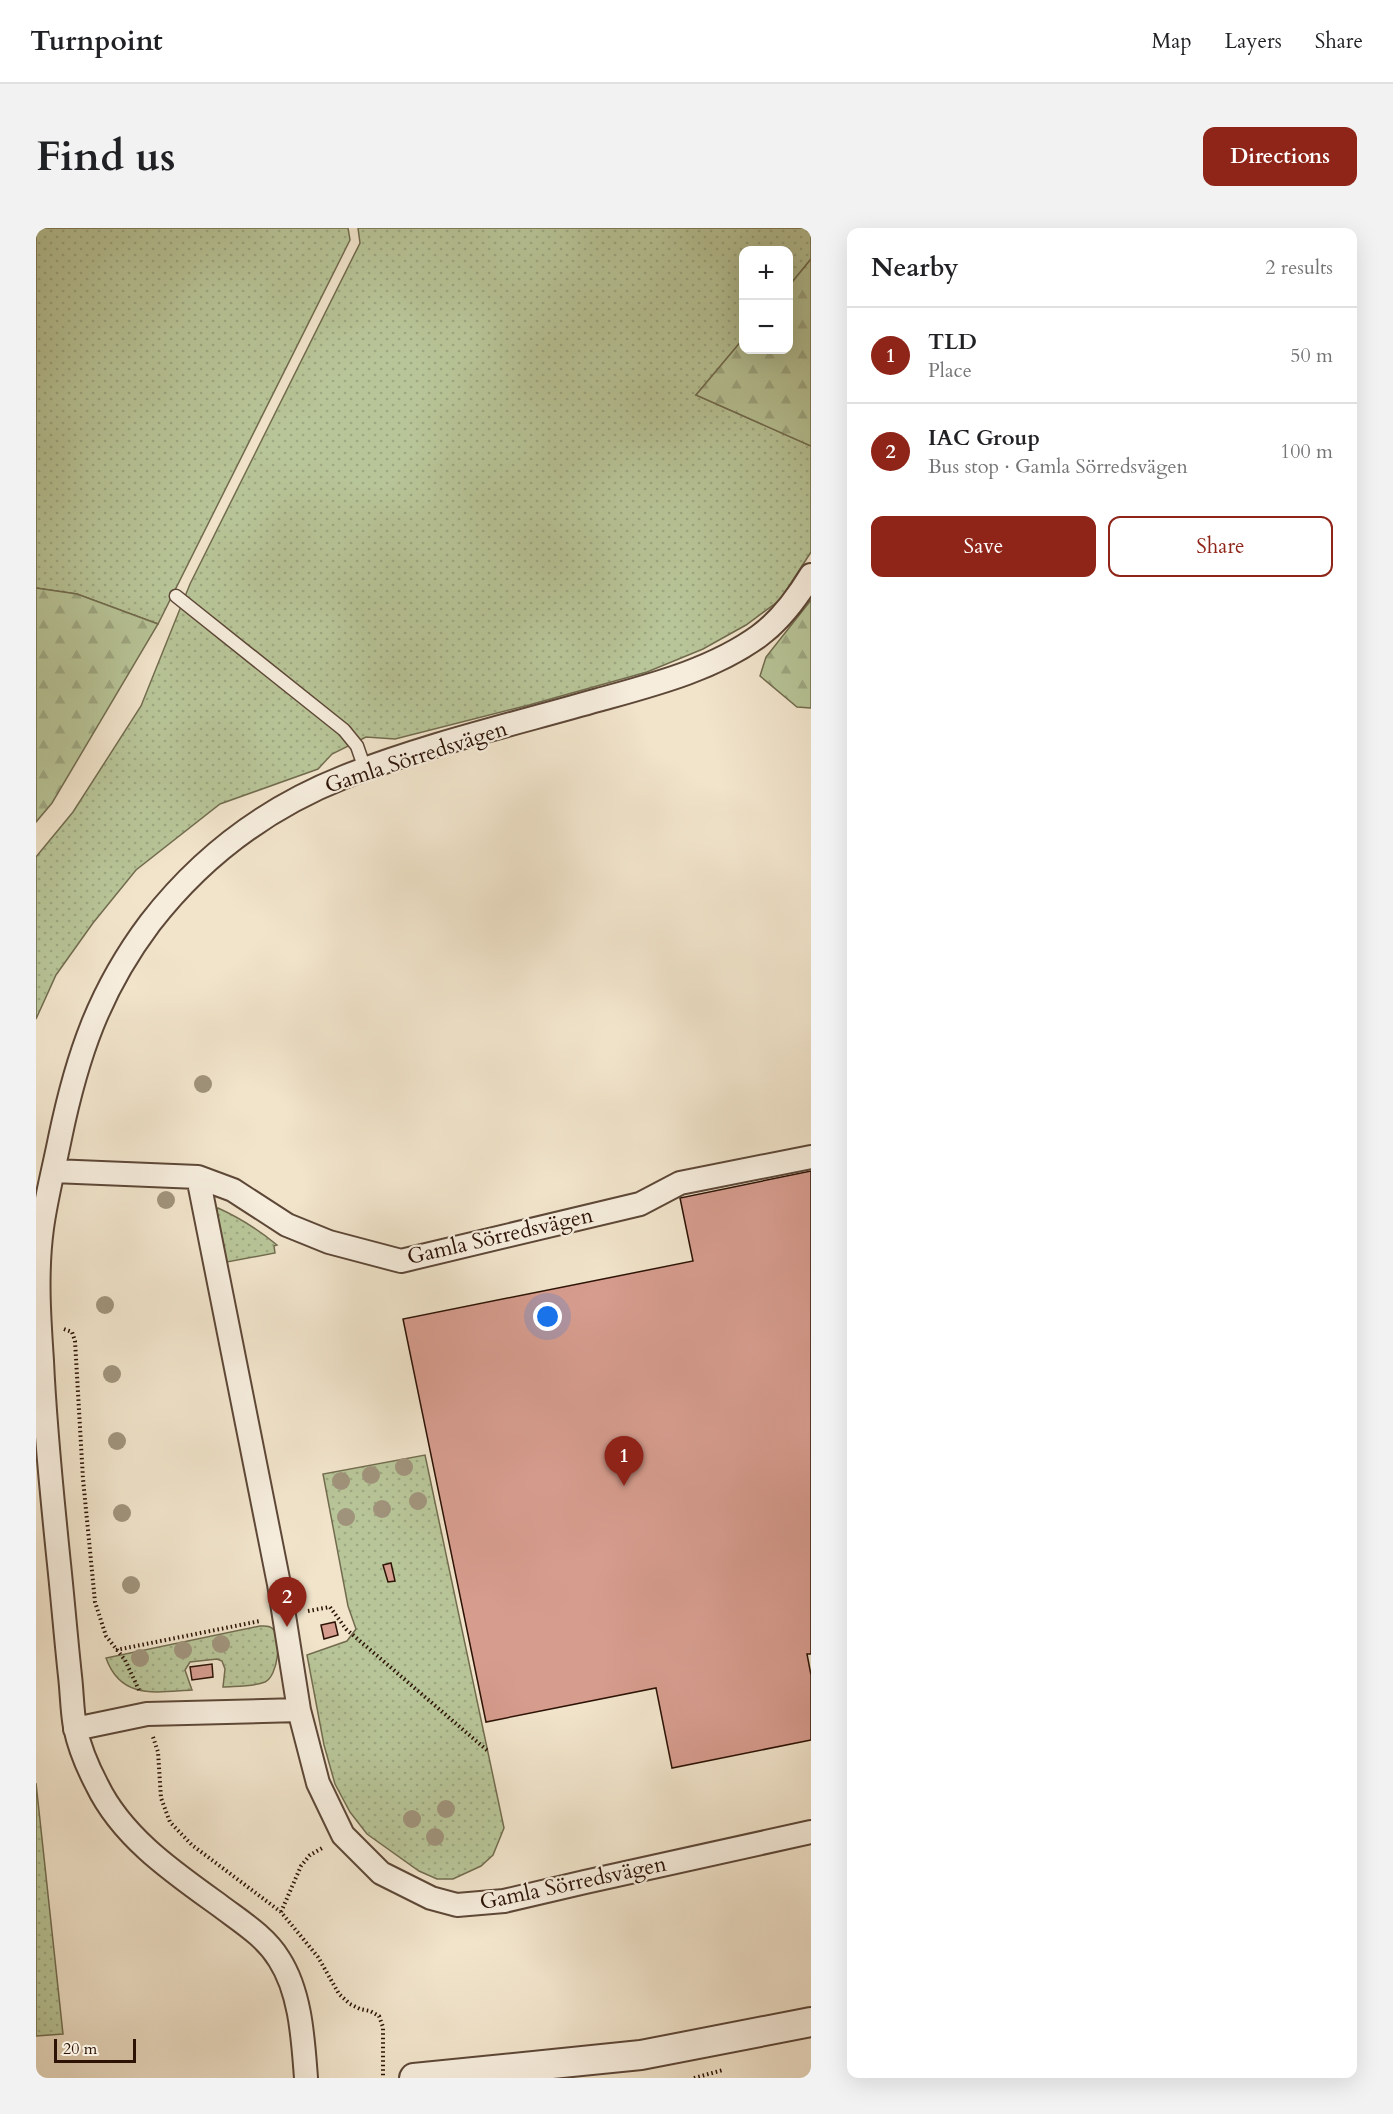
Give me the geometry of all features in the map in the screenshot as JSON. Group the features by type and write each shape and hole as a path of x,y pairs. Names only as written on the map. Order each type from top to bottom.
{"street":[{"name":"Gamla Sörredsvägen","path":"306,2078 303,2044 293,1990 279,1959 254,1931 183,1880 127,1831 97,1787 75,1729 41,1433 38,1311 42,1230 71,1088 83,1047 101,1002 113,980 154,918 195,873 221,848 245,830 309,792 366,769 652,685 706,664 748,644 770,628 794,603 811,574"},
{"name":"Gamla Sörredsvägen","path":"53,1171 198,1177 233,1190 287,1226 329,1242 401,1261 640,1204 680,1183 811,1157"},
{"name":"Gamla Sörredsvägen","path":"198,1177 279,1584 299,1710 318,1784 343,1835 381,1873 431,1898 458,1905 504,1901 811,1832"},
{"path":"75,1729 147,1714 299,1710"},
{"path":"414,2078 641,2055 811,2022"}],"lane":[{"path":"176,596 344,730 357,746 366,769"}],"path":[{"path":"282,1912 305,1861 310,1855 343,1835"}],"green space":[{"path":"36,228 348,228 350,240 158,624 77,594 36,588"},
{"path":"358,228 811,228 811,259 793,281 793,246 739,246 739,344 696,395 811,446 811,552 780,600 746,625 703,649 647,672 529,705 395,739 366,737 332,754 318,769 220,804 136,870 93,923 56,975 36,1019 36,857 73,812 141,706 190,584 360,243"},
{"path":"811,259 811,446 696,395 739,344 739,354 793,354 793,281"},
{"path":"36,588 77,594 158,624 52,803 36,822"},
{"path":"811,600 811,708 797,707 760,676 766,657"},
{"path":"218,1208 242,1220 277,1245 274,1246 275,1253 227,1262 215,1212"},
{"path":"425,1455 504,1828 493,1855 481,1866 453,1879 437,1879 419,1871 367,1834 350,1812 335,1784 324,1745 307,1655 347,1641 356,1629 348,1606 323,1474"},
{"path":"260,1626 273,1629 278,1648 273,1672 265,1682 255,1685 223,1687 225,1669 222,1661 217,1659 190,1662 185,1670 192,1690 153,1692 141,1690 121,1681 106,1658"},
{"path":"36,1783 63,2034 36,2036"}],"building":[{"path":"811,1171 811,1654 807,1654 811,1675 811,1740 672,1768 656,1688 486,1722 403,1319 693,1261 680,1198"},
{"path":"391,1563 395,1581 388,1582 383,1565"},
{"path":"335,1622 338,1635 324,1639 321,1625"},
{"path":"212,1664 213,1677 192,1680 190,1667"}],"place":[{"name":"TLD","path":"624,1486"},
{"name":"IAC Group","path":"287,1627"}]}
